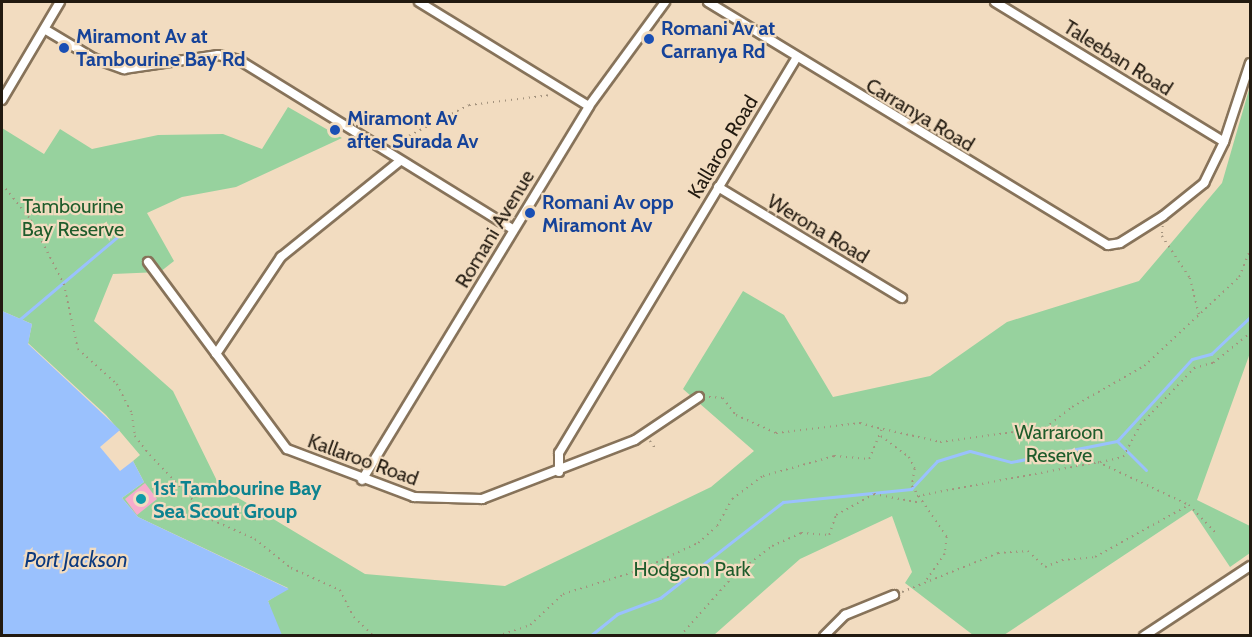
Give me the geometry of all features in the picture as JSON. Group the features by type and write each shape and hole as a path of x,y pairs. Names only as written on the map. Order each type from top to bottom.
{"street":[{"path":"2,100 46,30 60,2"},
{"path":"419,2 589,106"},
{"name":"Romani Avenue","path":"362,480 589,106 665,2"},
{"name":"Taleeban Road","path":"996,2 1224,142"},
{"name":"Carranya Road","path":"714,3 796,59 1100,243 1120,243 1163,216"},
{"path":"46,30 93,58 124,69 218,55 239,60 382,151 513,229"},
{"name":"Kallaroo Road","path":"559,472 559,453 796,59"},
{"path":"1163,216 1204,183 1224,142 1251,63"},
{"path":"216,354 281,256 400,161"},
{"name":"Werona Road","path":"718,188 902,298"},
{"name":"Kallaroo Road","path":"148,262 286,449 362,480 424,499 467,501 559,472 646,435 699,397"},
{"path":"1144,636 1251,566"},
{"path":"824,636 846,615 894,596"}],"path":[{"path":"382,151 470,105 548,98 560,87"},
{"path":"2,184 43,239 53,271 64,284 78,349 117,384 132,414 135,436 173,482 186,488 212,520 255,539 291,568 340,590 354,617 374,636"},
{"path":"1163,216 1162,236 1190,278 1199,316"},
{"path":"699,397 723,398 736,415 776,433 860,423 940,442 1034,432 1144,366 1239,277 1251,250"},
{"path":"917,495 1123,457 1140,425 1194,368 1213,363 1251,333"},
{"path":"497,636 530,625 563,594 640,570 698,543 717,526 732,499 763,476 834,456 864,462 877,450 882,429"},
{"path":"646,435 655,448"},
{"path":"881,435 909,457 915,469 912,486 921,503 940,521 947,537 945,554 926,581"},
{"path":"1098,462 1188,505 1216,534"},
{"path":"680,636 735,574 772,546 801,533 829,535 836,515 873,494 921,503"},
{"path":"894,596 999,553 1028,551 1045,567 1062,560 1095,557 1188,505"}],"green space":[{"path":"1250,86 1250,353 1197,500 1250,526 1250,553 1230,567 1192,510 1004,635 973,635 905,583 912,572 892,516 800,559 714,635 279,635 268,601 288,588 138,517 122,498 144,482 133,461 140,455 106,415 28,343 32,324 2,311 2,128 44,154 60,129 92,149 158,135 223,134 262,149 288,107 342,138 236,187 182,197 147,213 174,261 160,272 113,274 94,321 173,391 220,487 365,574 505,586 711,487 754,451 683,389 743,291 784,315 833,397 930,376 1007,322 1139,281 1222,183"}],"water":[{"name":"Port Jackson","path":"2,311 32,324 28,344 120,430 100,447 120,471 133,461 144,482 122,498 138,517 289,589 268,601 282,635 2,635"}],"building":[{"name":"1st Tambourine Bay Sea Scout Group","path":"145,483 157,499 137,515 125,499"}],"waterway":[{"path":"20,319 117,237"},
{"path":"590,636 617,614 660,598 783,502 911,489 937,461 970,451 1011,462 1117,441 1192,359 1211,354 1250,317"},
{"path":"1117,441 1146,470"}],"place":[{"name":"Romani Av at Carranya Rd","path":"649,39"},
{"name":"Miramont Av at Tambourine Bay Rd","path":"64,48"},
{"name":"Miramont Av after Surada Av","path":"335,130"},
{"name":"Romani Av opp Miramont Av","path":"530,213"},
{"name":"1st Tambourine Bay Sea Scout Group","path":"141,499"}],"park label":[{"name":"Tambourine Bay Reserve","path":"73,218"},
{"name":"Warraroon Reserve","path":"1059,444"},
{"name":"Hodgson Park","path":"692,569"}]}
